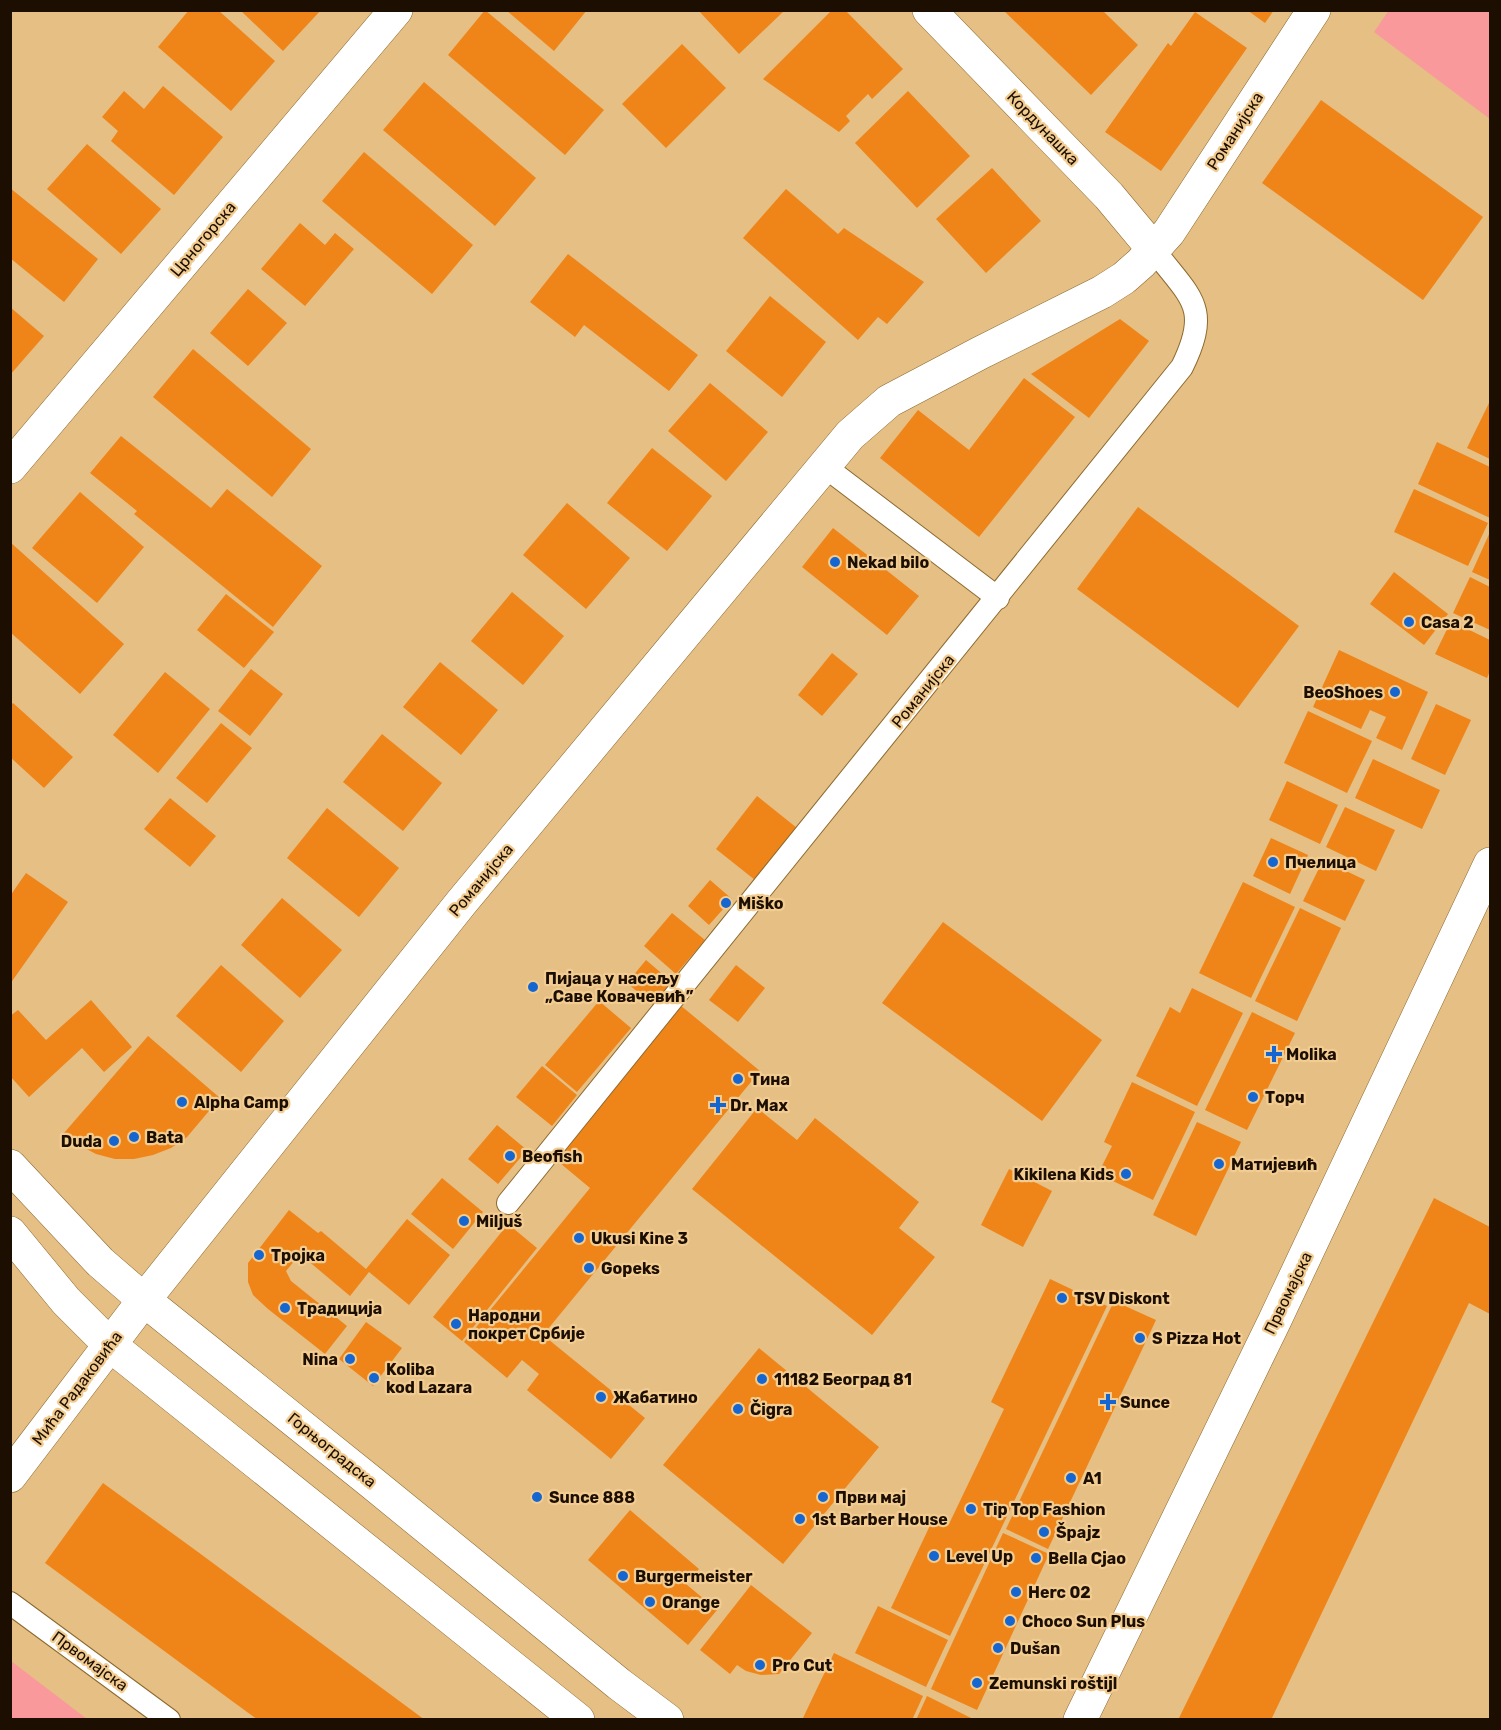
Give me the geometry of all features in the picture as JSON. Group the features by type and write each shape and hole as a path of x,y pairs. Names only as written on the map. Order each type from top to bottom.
{"street":[{"name":"Црногорска","path":"10,466 396,10"},
{"name":"Кордунашка","path":"929,10 1109,196 1154,250"},
{"name":"Романијска","path":"144,1300 461,903 850,435 889,401 1102,292 1124,278 1154,250 1169,232 1314,10"},
{"name":"Првомајска","path":"1080,1719 1274,1322 1491,864"},
{"name":"Горњоградска","path":"10,1166 100,1262 144,1300 619,1684 667,1719"},
{"path":"10,1233 66,1301 110,1345 578,1719"},
{"name":"Мића Радаковића","path":"10,1476 144,1300"}],"lane":[{"name":"Романијска","path":"508,1203 1182,368 1196,337 1198,322 1195,305 1154,250"},
{"path":"824,466 998,598"},
{"name":"Првомајска","path":"10,1603 169,1719"}],"shaded area":[{"path":"1389,10 1490,11 1490,119 1374,32"},
{"path":"11,1661 87,1719 11,1719"}],"building":[{"path":"189,10 218,10 275,61 231,111 158,47"},
{"path":"240,10 321,10 283,51"},
{"path":"485,10 604,110 565,155 448,55"},
{"path":"506,10 587,10 554,51"},
{"path":"698,10 785,10 739,54"},
{"path":"832,10 845,10 903,69 872,99 868,94 846,116 850,121 839,132 763,79"},
{"path":"1003,10 1102,10 1138,45 1091,95"},
{"path":"1247,10 1274,10 1265,23"},
{"path":"1195,12 1247,48 1161,171 1105,132 1168,43 1171,46"},
{"path":"682,44 726,88 666,148 622,104"},
{"path":"424,82 536,178 495,226 383,130"},
{"path":"163,86 223,137 174,195 111,141 118,131 102,117 124,91 144,109"},
{"path":"908,91 970,156 917,208 855,143"},
{"path":"1321,100 1483,217 1423,300 1262,183"},
{"path":"87,144 161,209 121,254 47,189"},
{"path":"364,152 473,245 432,294 322,201"},
{"path":"992,168 1041,221 986,273 936,219"},
{"path":"10,188 98,259 64,302 10,258"},
{"path":"786,189 838,234 844,228 924,282 887,324 878,317 858,340 743,238"},
{"path":"300,223 325,245 335,233 354,249 305,306 261,269"},
{"path":"568,254 698,355 669,391 584,325 575,337 530,302"},
{"path":"248,289 287,323 248,366 210,333"},
{"path":"770,296 826,342 782,397 726,351"},
{"path":"10,307 44,336 10,375"},
{"path":"1120,319 1149,341 1089,418 1031,374"},
{"path":"193,349 311,449 272,497 153,397"},
{"path":"1024,378 1075,417 979,537 880,458 918,410 969,450"},
{"path":"710,383 768,432 726,481 668,431"},
{"path":"1490,401 1490,459 1467,448"},
{"path":"121,436 211,508 227,489 322,566 273,627 134,514 137,511 90,473"},
{"path":"1437,442 1490,467 1490,518 1418,484"},
{"path":"652,448 712,496 667,551 607,503"},
{"path":"1414,489 1488,523 1468,566 1394,532"},
{"path":"80,492 144,547 97,603 32,548"},
{"path":"567,503 630,558 586,609 523,555"},
{"path":"1138,507 1299,626 1238,708 1077,589"},
{"path":"833,528 919,596 887,635 802,567"},
{"path":"1490,532 1490,580 1472,572"},
{"path":"10,542 124,644 80,694 10,632"},
{"path":"1394,572 1448,614 1424,645 1370,604"},
{"path":"1470,577 1490,587 1490,630 1453,613"},
{"path":"512,592 564,636 523,685 471,641"},
{"path":"226,594 274,632 244,668 197,630"},
{"path":"1451,621 1490,640 1490,671 1487,678 1435,654"},
{"path":"1339,650 1428,692 1402,750 1376,738 1386,717 1370,710 1361,729 1313,707"},
{"path":"832,653 858,674 822,716 798,695"},
{"path":"440,662 498,710 461,755 403,707"},
{"path":"251,669 283,694 250,736 218,711"},
{"path":"165,672 210,709 158,773 113,735"},
{"path":"13,703 73,757 44,788 10,757 10,706"},
{"path":"1436,704 1471,720 1445,775 1411,759"},
{"path":"1308,711 1372,741 1347,793 1284,763"},
{"path":"221,723 252,748 207,803 176,778"},
{"path":"382,734 442,783 403,831 343,782"},
{"path":"1373,759 1440,790 1422,829 1355,798"},
{"path":"1287,781 1338,805 1320,844 1269,820"},
{"path":"757,796 797,828 755,880 716,849"},
{"path":"170,798 216,836 190,867 144,829"},
{"path":"1345,807 1395,830 1376,871 1326,847"},
{"path":"327,808 399,868 359,917 287,858"},
{"path":"1271,838 1308,855 1290,894 1253,876"},
{"path":"1323,860 1365,880 1345,921 1303,901"},
{"path":"26,873 68,902 10,984 10,896"},
{"path":"710,880 732,899 709,925 688,906"},
{"path":"1243,882 1295,907 1251,998 1199,973"},
{"path":"282,898 342,950 300,998 241,945"},
{"path":"1300,908 1341,928 1297,1021 1255,1001"},
{"path":"672,913 705,940 676,974 644,946"},
{"path":"943,922 1102,1040 1042,1121 882,1003"},
{"path":"646,960 673,983 653,1005 627,983"},
{"path":"221,965 284,1021 241,1072 176,1016"},
{"path":"736,965 765,988 738,1022 709,1000"},
{"path":"1192,988 1243,1013 1197,1106 1136,1076 1170,1007 1180,1013"},
{"path":"91,1000 132,1047 104,1072 82,1048 29,1097 10,1076 10,1016 18,1010 46,1040"},
{"path":"599,1001 631,1028 577,1092 545,1065"},
{"path":"680,1005 760,1071 543,1335 645,1418 611,1459 527,1390 539,1374 522,1360 507,1378 464,1342 590,1188 554,1158"},
{"path":"1252,1012 1295,1033 1247,1130 1205,1110"},
{"path":"148,1036 220,1098 187,1137 171,1148 153,1155 134,1159 115,1159 96,1154 79,1145 64,1133"},
{"path":"542,1066 577,1095 552,1126 516,1097"},
{"path":"1132,1082 1195,1112 1153,1200 1098,1174 1112,1146 1104,1142"},
{"path":"757,1108 797,1140 815,1118 919,1202 899,1228 935,1257 872,1335 692,1189"},
{"path":"1197,1122 1241,1142 1196,1236 1153,1215"},
{"path":"497,1125 527,1150 498,1184 468,1159"},
{"path":"1009,1169 1052,1191 1023,1247 981,1225"},
{"path":"442,1178 483,1212 453,1249 411,1214"},
{"path":"1434,1198 1490,1227 1490,1314 1469,1303 1271,1720 1178,1720"},
{"path":"289,1210 318,1233 321,1231 366,1269 407,1219 450,1255 409,1305 369,1272 350,1296 300,1254 286,1271 291,1281 347,1326 325,1354 253,1295 248,1282 248,1263"},
{"path":"508,1224 537,1248 462,1341 433,1317"},
{"path":"1050,1279 1107,1306 950,1636 891,1608 934,1517 949,1524 1004,1409 991,1402"},
{"path":"1114,1301 1156,1320 1048,1549 1006,1529"},
{"path":"366,1322 402,1348 373,1386 339,1359"},
{"path":"759,1348 879,1447 783,1564 663,1465"},
{"path":"103,1483 425,1720 258,1720 232,1701 45,1563"},
{"path":"630,1510 699,1569 686,1584 717,1610 688,1645 588,1560"},
{"path":"1003,1533 1049,1554 977,1710 931,1689"},
{"path":"751,1585 812,1633 779,1674 761,1675 746,1671 737,1665 730,1674 700,1650"},
{"path":"878,1606 948,1640 926,1687 855,1653"},
{"path":"834,1653 923,1696 912,1720 802,1720"},
{"path":"927,1696 971,1718 971,1720 916,1720"}],"place":[{"name":"Nekad bilo","path":"835,562"},
{"name":"Casa 2","path":"1409,622"},
{"name":"BeoShoes","path":"1395,692"},
{"name":"Пчелица","path":"1273,862"},
{"name":"Miško","path":"726,903"},
{"name":"Пијаца у насељу „Саве Ковачевић”","path":"533,987"},
{"name":"Molika","path":"1274,1054"},
{"name":"Тина","path":"738,1079"},
{"name":"Торч","path":"1253,1097"},
{"name":"Alpha Camp","path":"182,1102"},
{"name":"Dr. Max","path":"718,1105"},
{"name":"Bata","path":"134,1137"},
{"name":"Duda","path":"114,1141"},
{"name":"Beofish","path":"510,1156"},
{"name":"Матијевић","path":"1219,1164"},
{"name":"Kikilena Kids","path":"1126,1174"},
{"name":"Miljuš","path":"464,1221"},
{"name":"Ukusi Kine 3","path":"579,1238"},
{"name":"Тројка","path":"259,1255"},
{"name":"Gopeks","path":"589,1268"},
{"name":"TSV Diskont","path":"1062,1298"},
{"name":"Традиција","path":"285,1308"},
{"name":"Народни покрет Србије","path":"456,1324"},
{"name":"S Pizza Hot","path":"1140,1338"},
{"name":"Nina","path":"350,1359"},
{"name":"Koliba kod Lazara","path":"374,1378"},
{"name":"11182 Београд 81","path":"762,1379"},
{"name":"Жабатино","path":"601,1397"},
{"name":"Sunce","path":"1108,1402"},
{"name":"Čigra","path":"738,1409"},
{"name":"A1","path":"1071,1478"},
{"name":"Sunce 888","path":"537,1497"},
{"name":"Први мај","path":"823,1497"},
{"name":"Tip Top Fashion","path":"971,1509"},
{"name":"1st Barber House","path":"800,1519"},
{"name":"Špajz","path":"1044,1532"},
{"name":"Level Up","path":"934,1556"},
{"name":"Bella Cjao","path":"1036,1558"},
{"name":"Burgermeister","path":"623,1576"},
{"name":"Herc 02","path":"1016,1592"},
{"name":"Orange","path":"650,1602"},
{"name":"Choco Sun Plus","path":"1010,1621"},
{"name":"Dušan","path":"998,1648"},
{"name":"Pro Cut","path":"760,1665"},
{"name":"Zemunski roštijl","path":"977,1683"}]}
